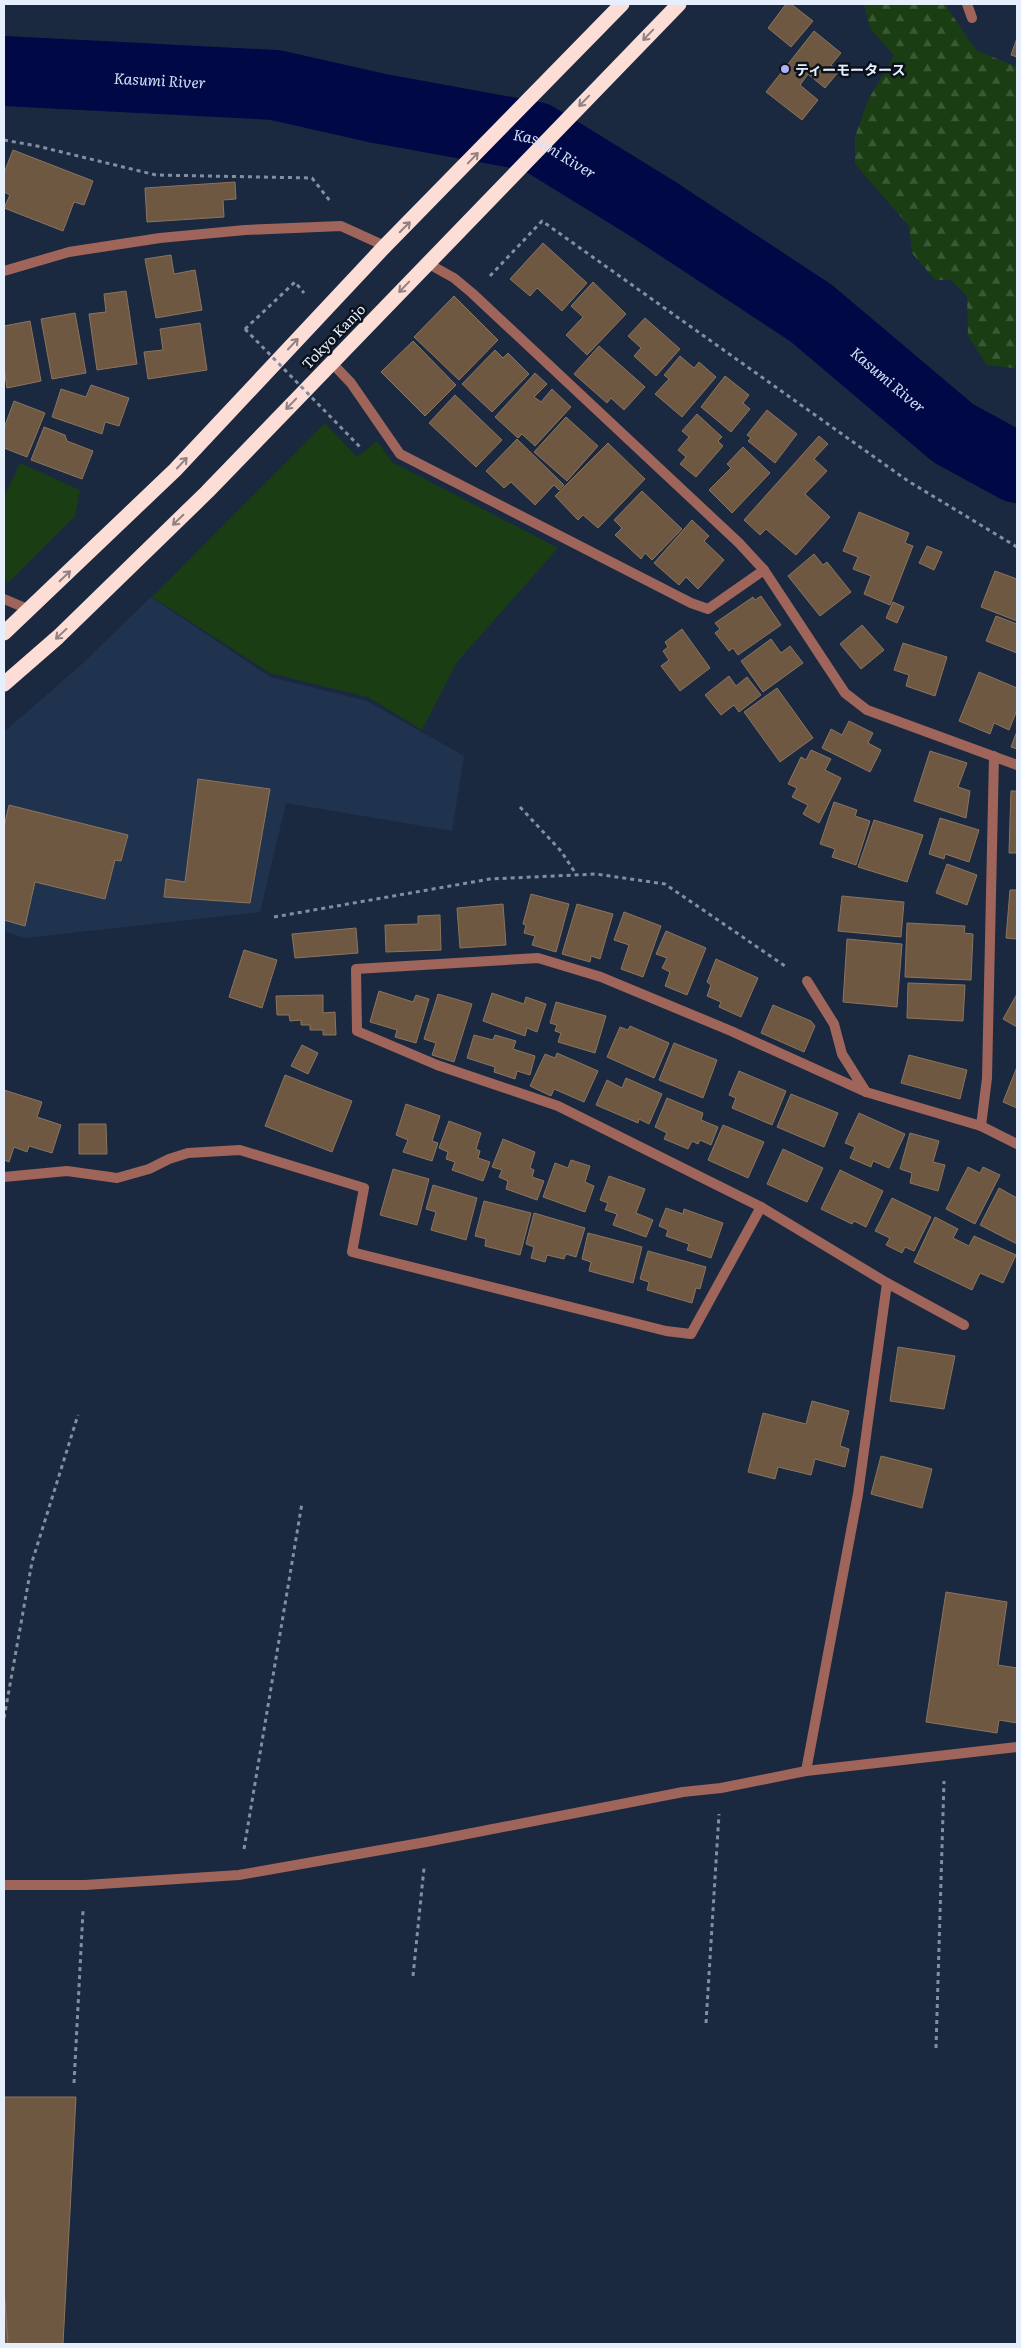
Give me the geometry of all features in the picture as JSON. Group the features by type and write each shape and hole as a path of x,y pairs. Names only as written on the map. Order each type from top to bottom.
{"highway":[{"name":"Tokyo Kanjo","path":"4,633 175,470 385,246 622,4"},
{"name":"Tokyo Kanjo","path":"4,684 58,637 207,492 678,4"}],"street":[{"path":"967,4 972,18"},
{"path":"4,272 69,252 160,238 245,230 341,226 385,246"},
{"path":"427,263 454,278 472,294 764,570 845,693 867,710 1017,765"},
{"path":"331,362 352,383 400,454 691,603 708,609 764,570"},
{"path":"4,599 30,610"},
{"path":"981,1126 987,1078 994,756"},
{"path":"964,1325 887,1283 761,1207 558,1106 437,1065 357,1031 356,969 538,958 601,977 731,1031 866,1092 981,1126 1017,1144"},
{"path":"807,981 834,1024 842,1054 866,1092"},
{"path":"4,1177 67,1171 117,1178 148,1170 188,1152 240,1150 364,1188 352,1252 666,1331 691,1334 761,1207"},
{"path":"806,1770 858,1494 887,1283"},
{"path":"4,1885 85,1885 239,1875 426,1842 683,1792 721,1788 806,1770 1017,1747"}],"path":[{"path":"4,140 37,146 156,175 312,178 336,209"},
{"path":"472,294 542,221 908,481 1017,547"},
{"path":"304,293 295,282 246,329 360,447"},
{"path":"520,807 561,852 576,875"},
{"path":"274,917 490,880 596,874 665,884 807,981"},
{"path":"4,1718 32,1562 78,1415"},
{"path":"239,1875 302,1504"},
{"path":"936,2048 945,1754"},
{"path":"706,2023 721,1788"},
{"path":"413,1976 426,1842"},
{"path":"74,2083 85,1885"}],"shaded area":[{"path":"151,597 270,677 367,701 464,756 452,831 286,803 260,912 25,938 4,931 4,732 81,665"}],"green space":[{"path":"864,4 947,4 948,9 976,50 1017,67 1017,363 1014,368 987,365 968,336 967,296 951,280 935,280 912,253 909,226 855,164 855,137 868,100 894,56 870,28"},
{"path":"325,423 357,457 377,441 392,462 558,548 457,662 422,730 368,697 270,673 152,597"},
{"path":"20,463 80,490 75,516 9,582 4,580 4,497"}],"building":[{"path":"786,4 791,4 813,21 791,47 768,28"},
{"path":"814,31 841,53 831,65 839,71 825,88 808,74 800,85 818,100 802,120 766,92"},
{"path":"1017,38 1017,57 1011,55"},
{"path":"13,150 93,181 84,205 74,202 63,231 4,208 10,195 4,192 4,173"},
{"path":"235,182 236,199 223,200 224,217 147,222 145,188"},
{"path":"543,243 587,283 562,311 537,288 530,296 510,279"},
{"path":"171,255 174,274 195,270 202,310 156,318 145,259"},
{"path":"593,282 626,314 587,355 566,335 583,317 571,306"},
{"path":"126,291 137,364 97,370 89,314 106,312 104,294"},
{"path":"454,296 498,340 459,380 414,337"},
{"path":"75,313 86,373 52,379 41,319"},
{"path":"645,318 680,349 656,376 634,356 641,348 628,336"},
{"path":"30,321 41,381 7,388 4,368 4,326"},
{"path":"200,323 207,370 148,379 144,352 163,350 160,329"},
{"path":"413,341 456,385 425,416 381,372"},
{"path":"599,346 645,387 624,410 611,398 607,403 574,374"},
{"path":"495,350 503,358 508,353 529,374 492,412 462,384"},
{"path":"680,356 694,368 699,362 716,377 682,417 655,394 669,379 664,375"},
{"path":"535,373 547,384 534,397 541,402 552,389 571,407 535,446 522,434 518,438 495,417"},
{"path":"725,376 749,395 743,403 750,409 731,432 701,407"},
{"path":"91,385 129,398 119,426 105,422 102,434 52,417 61,389 86,397"},
{"path":"455,395 502,440 476,467 429,423"},
{"path":"14,401 45,413 27,457 4,448 4,428"},
{"path":"767,410 797,434 775,463 748,441 751,438 747,435"},
{"path":"697,414 722,437 718,441 723,446 696,477 680,464 686,457 678,450 689,437 682,431"},
{"path":"566,417 598,446 567,481 534,452"},
{"path":"44,427 65,435 67,441 93,451 82,479 31,460"},
{"path":"819,436 828,444 814,459 827,471 805,494 830,517 796,555 766,529 760,535 744,520"},
{"path":"517,439 564,485 559,490 554,485 535,505 511,482 504,488 486,471"},
{"path":"608,443 645,479 598,528 583,515 578,520 555,496"},
{"path":"743,447 770,473 732,513 709,490 731,468 727,464"},
{"path":"642,491 682,529 652,560 645,553 641,559 615,535 622,528 614,520"},
{"path":"859,512 909,533 905,543 913,546 890,605 864,594 871,576 853,569 858,557 843,551"},
{"path":"692,520 709,536 704,541 724,560 698,589 686,577 679,585 654,563"},
{"path":"927,546 942,552 934,570 919,563"},
{"path":"814,554 823,565 827,562 851,592 820,616 788,576"},
{"path":"995,571 1017,579 1017,621 981,607"},
{"path":"761,596 781,625 738,655 733,648 729,651 715,633 720,629 715,623 753,597 755,600"},
{"path":"893,602 904,607 897,623 886,618"},
{"path":"996,616 1017,624 1017,653 986,641"},
{"path":"862,625 884,650 861,669 840,644"},
{"path":"682,629 710,668 680,691 661,666 669,660 663,651 668,647 665,642"},
{"path":"771,639 781,653 790,646 803,663 763,692 741,661"},
{"path":"903,643 947,657 935,696 906,686 909,675 894,670"},
{"path":"979,672 1017,688 1017,710 1009,730 994,723 990,734 959,721"},
{"path":"729,676 736,686 747,677 761,695 739,712 734,705 721,715 705,695"},
{"path":"777,688 813,738 780,762 744,712"},
{"path":"849,721 873,733 868,743 881,750 870,772 822,748 831,729 842,735"},
{"path":"1017,731 1017,749 1011,747"},
{"path":"811,750 831,759 825,770 841,778 819,823 803,814 808,805 792,797 797,788 788,784 801,757 806,760"},
{"path":"930,751 967,763 958,787 970,791 966,818 914,801"},
{"path":"198,779 270,789 250,903 164,897 166,879 185,882"},
{"path":"1011,791 1017,791 1017,853 1009,853"},
{"path":"834,802 857,810 855,816 870,821 856,865 832,857 835,849 820,844"},
{"path":"9,805 128,835 121,861 115,860 105,899 35,882 25,926 4,920 4,827"},
{"path":"940,818 979,830 969,862 945,854 944,859 929,854"},
{"path":"874,820 923,835 907,882 858,867"},
{"path":"947,864 977,875 967,905 936,893"},
{"path":"1010,890 1017,890 1017,939 1006,938"},
{"path":"531,894 569,904 556,952 532,945 535,936 524,933 526,925 523,924"},
{"path":"842,896 904,902 901,937 838,931"},
{"path":"503,904 506,945 460,948 457,908"},
{"path":"577,904 613,914 600,959 591,956 590,962 562,954"},
{"path":"624,912 661,926 643,977 621,969 629,945 614,940"},
{"path":"440,915 441,950 386,952 385,925 418,924 418,916"},
{"path":"907,923 965,926 964,933 973,934 971,980 905,977"},
{"path":"356,928 358,953 295,958 292,934"},
{"path":"666,931 706,948 687,995 665,986 670,972 662,968 667,958 656,954"},
{"path":"847,939 902,944 897,1007 843,1002"},
{"path":"244,950 277,960 262,1008 229,997"},
{"path":"716,959 758,978 741,1017 719,1007 721,1002 707,996 711,985 707,982"},
{"path":"908,983 965,985 963,1021 907,1018"},
{"path":"379,991 413,1002 416,995 429,999 416,1043 395,1037 397,1030 370,1022"},
{"path":"492,993 524,1004 526,997 546,1004 537,1032 527,1028 525,1036 483,1021"},
{"path":"438,994 472,1004 454,1062 432,1055 436,1043 424,1039"},
{"path":"1017,994 1017,1027 1003,1019"},
{"path":"323,995 323,1013 335,1012 336,1035 323,1035 323,1030 310,1030 310,1025 301,1025 301,1020 290,1021 289,1015 277,1015 276,996"},
{"path":"556,1002 606,1016 595,1053 558,1042 561,1033 555,1031 557,1025 550,1023"},
{"path":"773,1005 811,1021 815,1026 804,1052 761,1033"},
{"path":"630,1026 669,1043 654,1078 607,1057 620,1027 628,1030"},
{"path":"474,1035 493,1040 495,1035 516,1041 513,1049 535,1056 530,1075 517,1071 515,1079 494,1072 495,1067 467,1058"},
{"path":"674,1043 717,1060 703,1098 659,1080"},
{"path":"302,1045 318,1053 308,1074 291,1066"},
{"path":"557,1053 598,1071 584,1102 554,1089 551,1096 530,1086 545,1054 555,1058"},
{"path":"909,1055 967,1070 960,1099 901,1083"},
{"path":"1017,1067 1017,1108 1003,1102"},
{"path":"739,1071 786,1091 772,1125 732,1108 736,1098 729,1095"},
{"path":"285,1075 352,1101 332,1152 265,1126"},
{"path":"626,1078 662,1094 649,1124 639,1119 638,1123 596,1105 607,1080 622,1088"},
{"path":"4,1090 42,1102 37,1117 61,1125 52,1153 29,1146 27,1152 14,1147 9,1162 4,1160"},
{"path":"791,1094 838,1113 824,1147 777,1127"},
{"path":"667,1098 703,1113 701,1120 718,1127 711,1145 700,1140 698,1144 692,1141 688,1149 664,1139 667,1133 655,1127"},
{"path":"406,1104 440,1116 432,1141 438,1143 432,1161 403,1152 408,1140 396,1135"},
{"path":"859,1113 905,1134 889,1168 873,1161 871,1167 850,1158 855,1147 845,1143"},
{"path":"449,1121 481,1133 476,1149 480,1151 478,1158 490,1162 483,1181 452,1170 455,1162 446,1159 448,1152 439,1148"},
{"path":"79,1124 106,1124 107,1154 79,1154"},
{"path":"723,1125 764,1142 748,1178 708,1160"},
{"path":"910,1133 939,1141 933,1162 945,1165 938,1191 910,1183 912,1173 900,1169"},
{"path":"503,1139 535,1152 530,1168 534,1170 532,1177 544,1181 537,1200 506,1189 508,1181 499,1177 502,1170 492,1167"},
{"path":"783,1149 823,1168 807,1202 767,1184"},
{"path":"571,1160 590,1166 585,1182 594,1186 585,1212 543,1197 555,1163 568,1168"},
{"path":"968,1167 980,1173 983,1167 1000,1175 975,1224 946,1209"},
{"path":"393,1169 429,1179 417,1225 380,1215"},
{"path":"840,1170 883,1191 866,1227 854,1221 852,1224 821,1209"},
{"path":"609,1176 645,1189 636,1213 653,1220 646,1237 613,1225 617,1214 605,1210 608,1203 600,1200"},
{"path":"433,1185 477,1198 466,1240 431,1230 436,1212 426,1209"},
{"path":"999,1188 1017,1198 1017,1244 980,1225"},
{"path":"892,1198 931,1217 914,1251 905,1247 902,1253 886,1245 890,1238 875,1231"},
{"path":"484,1201 531,1213 520,1255 485,1246 486,1239 475,1236"},
{"path":"666,1208 683,1214 684,1209 723,1223 711,1258 687,1250 689,1244 666,1236 668,1230 659,1226"},
{"path":"534,1213 585,1228 576,1257 566,1254 564,1259 547,1255 545,1262 531,1258 534,1247 526,1244"},
{"path":"935,1217 958,1229 953,1238 969,1246 974,1236 1016,1255 1003,1283 980,1273 972,1290 914,1262"},
{"path":"588,1233 642,1247 633,1283 589,1271 591,1262 582,1259"},
{"path":"648,1251 706,1267 700,1289 696,1288 692,1303 647,1290 649,1282 640,1279"},
{"path":"898,1347 955,1356 944,1409 890,1401"},
{"path":"812,1401 849,1411 840,1446 849,1449 845,1467 815,1459 811,1475 778,1467 775,1479 748,1472 763,1413 806,1424"},
{"path":"881,1456 932,1469 922,1508 871,1494"},
{"path":"946,1592 1007,1602 998,1665 1017,1668 1017,1723 999,1720 997,1733 926,1722"},
{"path":"4,2097 76,2097 63,2344 4,2344"},
{"path":"4,2288 8,2344 4,2344"}],"waterway":[{"name":"Kasumi River","path":"4,71 275,85 377,108 536,137 653,209 811,313 953,433 1017,468"}],"place":[{"name":"ティーモータース","path":"785,69"}]}
